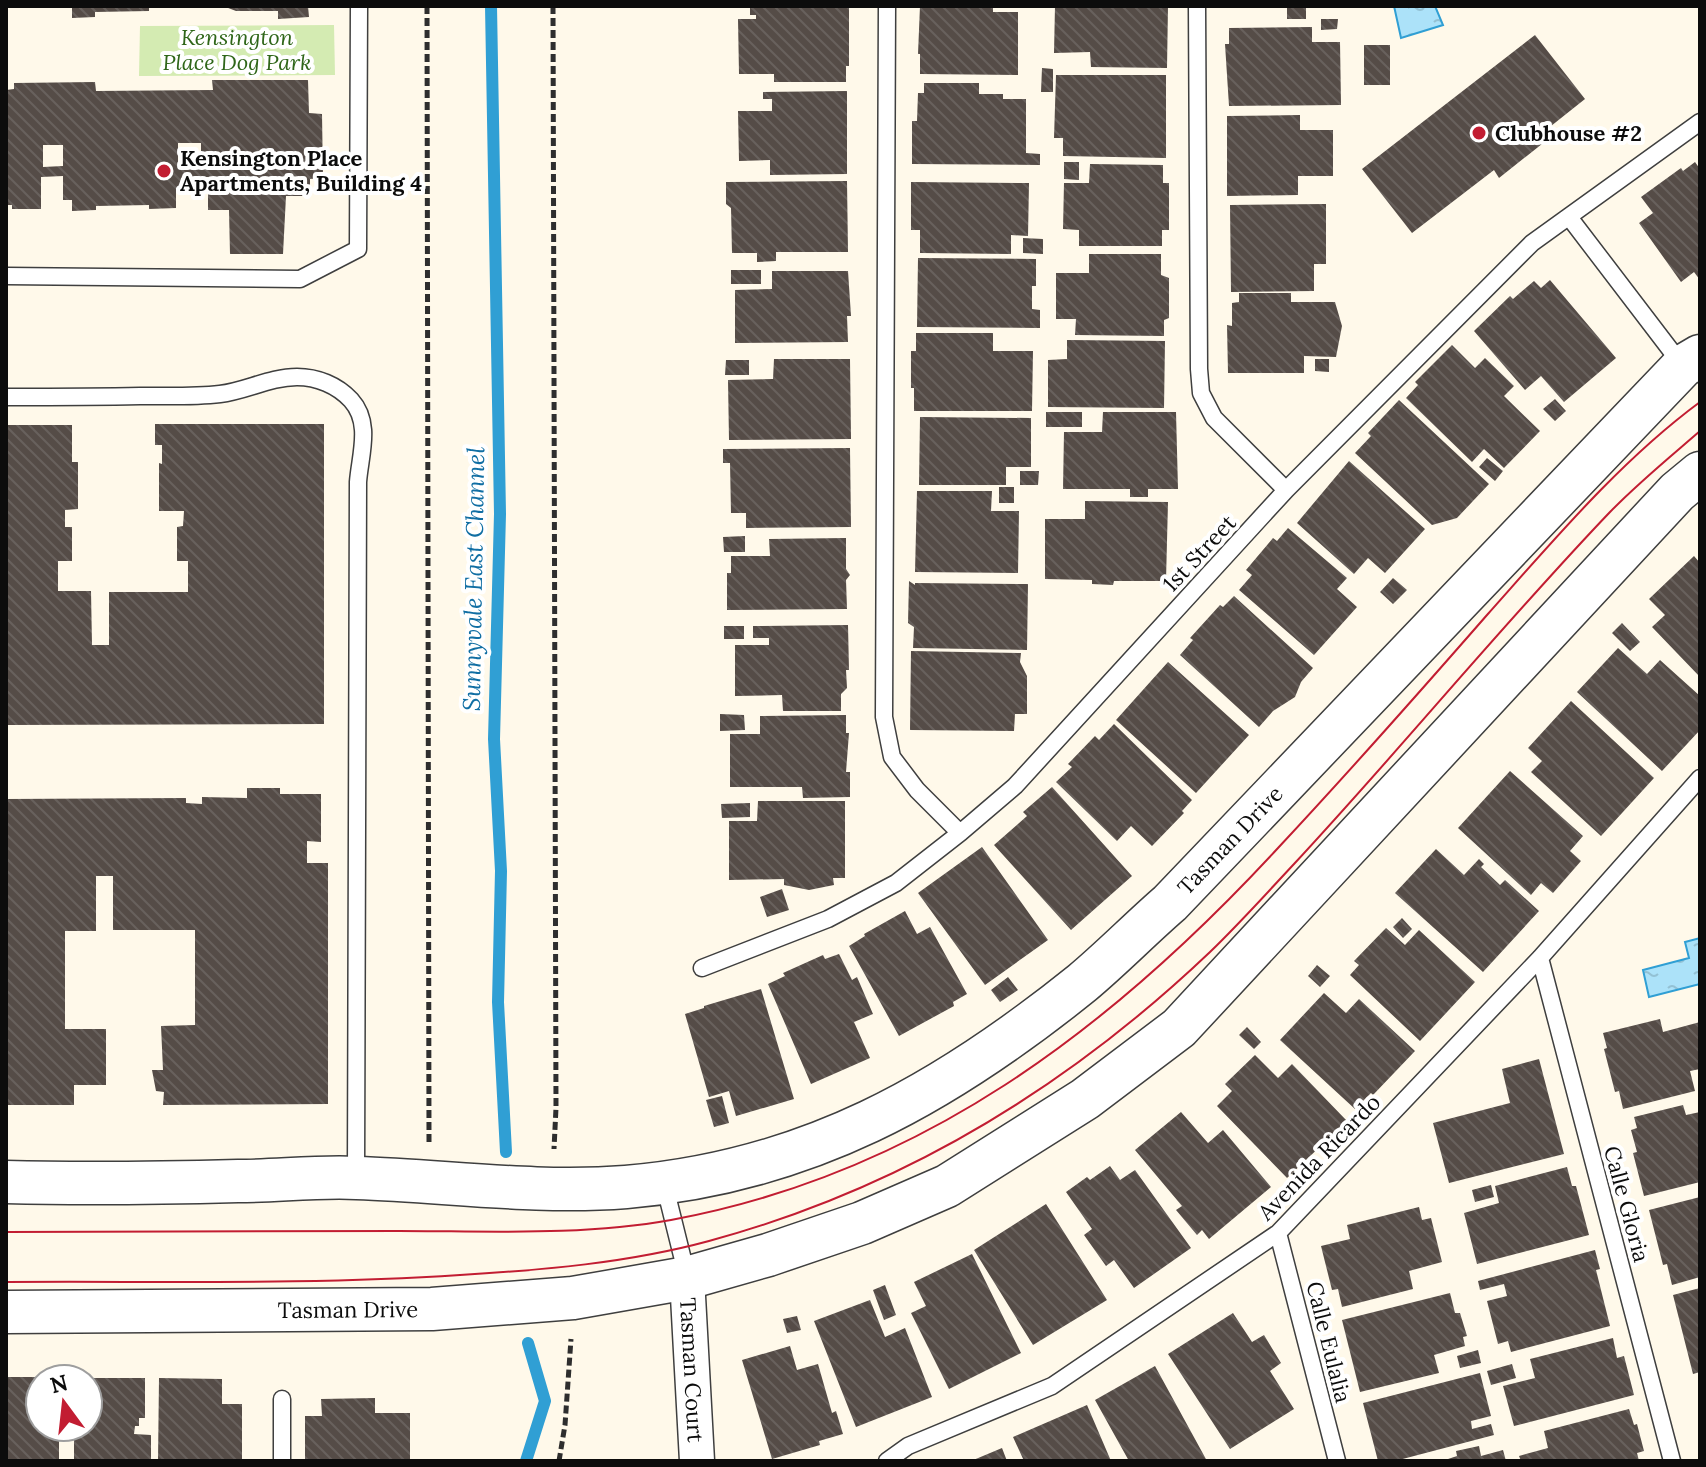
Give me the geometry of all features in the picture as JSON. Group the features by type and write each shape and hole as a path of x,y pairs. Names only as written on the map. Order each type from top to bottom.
{"street":[{"name":"Tasman Drive","path":"6,1182 224,1182 356,1178 552,1188 623,1187 692,1180 763,1163 835,1138 890,1113 967,1068 1083,982 1170,903 1692,361"},
{"name":"Tasman Drive","path":"6,1312 432,1309 573,1298 687,1278 768,1255 862,1223 947,1186 1085,1099 1179,1028 1666,504 1700,473"},
{"name":"Tasman Court","path":"687,1278 697,1461"}],"lane":[{"path":"6,276 300,279 358,249 359,6"},
{"path":"887,6 884,717 892,757 917,790 960,833"},
{"path":"1197,6 1201,393 1214,418 1286,490"},
{"name":"1st Street","path":"702,968 828,919 896,883 960,833 1015,786 1286,490 1532,243 1700,122"},
{"path":"1569,217 1692,361"},
{"path":"6,397 198,396 243,391 277,378 297,377 334,386 360,414 364,430 358,482 356,1178"},
{"name":"Avenida Ricardo","path":"887,1461 908,1446 1052,1386 1278,1233 1540,958 1700,778"},
{"name":"Calle Gloria","path":"1540,958 1672,1461"},
{"path":"664,1183 687,1278"},
{"name":"Calle Eulalia","path":"1278,1233 1337,1461"},
{"path":"282,1399 282,1461"}],"path":[{"path":"427,6 429,1143"},
{"path":"552,1188 556,1108 553,6"},
{"path":"559,1461 565,1425 573,1298"}],"green space":[{"name":"Kensington Place Dog Park","path":"334,25 335,75 139,76 140,26"}],"water":[{"path":"1394,6 1435,6 1443,25 1401,38"},
{"path":"1700,938 1700,984 1649,997 1643,970 1689,958 1685,942"}],"building":[{"path":"72,6 149,6 149,11 95,12 95,17 72,18"},
{"path":"223,6 308,6 309,17 278,19 278,11 236,11"},
{"path":"750,6 849,6 846,82 774,82 774,74 739,74 738,19 756,19 756,15 750,15"},
{"path":"920,6 993,6 993,12 1018,12 1018,75 920,74"},
{"path":"1055,6 1168,6 1167,68 1091,67 1090,52 1054,53"},
{"path":"1287,7 1306,7 1306,19 1287,19"},
{"path":"1321,19 1338,19 1337,29 1321,30"},
{"path":"1312,27 1312,42 1340,42 1341,105 1229,106 1225,44 1229,44 1229,28"},
{"name":"Clubhouse #2","path":"1535,35 1585,99 1546,130 1552,136 1499,178 1494,170 1412,233 1362,169"},
{"path":"1364,45 1390,45 1390,85 1364,85"},
{"path":"1042,68 1053,69 1053,92 1041,92"},
{"path":"1056,75 1166,75 1166,158 1063,156 1063,138 1054,138"},
{"name":"Kensington Place Apartments, Building 4","path":"212,80 308,80 309,113 322,114 323,178 310,179 310,196 286,196 283,254 230,254 229,210 208,210 208,177 181,178 180,187 176,188 176,208 96,206 96,210 72,211 72,200 63,200 63,176 41,177 41,209 12,209 12,205 6,205 6,90 14,89 14,83 95,82 96,91 213,90","holes":["178,143 201,143 201,163 178,163","43,145 63,145 63,166 43,167"]},
{"path":"924,83 979,83 979,94 1003,94 1003,99 1026,99 1026,153 1040,154 1040,165 912,164 912,121 917,121 918,93 924,93"},
{"path":"847,91 847,174 770,175 770,160 739,161 738,111 772,111 772,99 763,99 763,92"},
{"path":"1300,115 1300,130 1333,130 1333,176 1298,176 1298,195 1227,196 1227,116"},
{"path":"1064,162 1079,162 1079,180 1064,179"},
{"path":"1695,162 1700,169 1700,280 1694,272 1681,282 1639,223 1653,213 1641,197 1681,168 1683,171"},
{"path":"1090,164 1163,165 1163,183 1169,183 1169,230 1162,230 1162,246 1079,246 1079,230 1063,229 1064,183 1089,183"},
{"path":"847,181 848,252 776,252 776,261 757,262 757,253 732,253 731,208 726,204 726,182"},
{"path":"911,182 1029,183 1028,236 1011,235 1011,254 920,253 920,230 911,230"},
{"path":"1326,204 1326,264 1314,264 1314,291 1231,292 1230,205"},
{"path":"1023,238 1043,239 1043,254 1023,253"},
{"path":"1089,254 1161,254 1161,275 1169,278 1169,318 1164,320 1164,336 1075,335 1076,319 1056,319 1056,273 1089,273"},
{"path":"918,258 1036,259 1032,309 1040,310 1040,328 917,327"},
{"path":"731,270 761,270 761,284 731,284"},
{"path":"772,271 848,271 851,316 847,316 848,342 735,343 735,290 772,289"},
{"path":"1550,280 1616,358 1564,402 1541,376 1525,390 1474,331 1510,296 1513,299 1534,281 1541,288"},
{"path":"1239,293 1291,293 1291,302 1335,302 1342,326 1336,357 1304,356 1304,373 1228,373 1227,325 1232,326 1232,303 1239,302"},
{"path":"916,333 993,333 993,351 1033,351 1032,411 914,411 911,351 916,351"},
{"path":"1067,340 1165,341 1164,408 1048,407 1048,360 1067,359"},
{"path":"1452,345 1475,368 1485,358 1514,386 1504,396 1540,431 1504,468 1484,449 1472,462 1406,398 1418,385 1415,382"},
{"path":"774,359 850,359 851,439 729,440 728,380 773,379"},
{"path":"1315,359 1329,359 1329,372 1315,371"},
{"path":"726,360 749,360 749,375 725,375"},
{"path":"1555,399 1566,411 1555,421 1543,409"},
{"path":"1399,400 1489,484 1457,518 1432,525 1355,453 1371,436 1368,433"},
{"path":"1046,412 1082,412 1082,427 1046,427"},
{"path":"1103,412 1176,412 1178,489 1148,489 1148,497 1130,497 1130,489 1063,489 1064,432 1102,432"},
{"path":"920,417 1031,418 1031,467 1006,467 1006,485 919,485"},
{"path":"155,424 324,424 324,724 6,725 6,425 72,425 72,462 78,462 78,509 65,510 65,527 72,527 72,561 58,561 58,591 91,591 92,645 109,645 109,592 188,592 188,561 177,561 177,527 183,526 184,511 159,511 162,445 155,445"},
{"path":"850,448 851,527 746,528 746,513 731,513 730,463 723,463 723,449"},
{"path":"1487,458 1503,471 1495,481 1479,467"},
{"path":"1349,461 1425,529 1385,573 1368,558 1354,574 1297,523"},
{"path":"1020,471 1039,471 1038,485 1020,485"},
{"path":"999,487 1014,487 1014,503 999,503"},
{"path":"917,491 992,491 991,511 1019,511 1018,573 915,572"},
{"path":"1085,501 1168,502 1166,581 1114,581 1113,585 1092,584 1092,580 1045,579 1045,519 1085,519"},
{"path":"1288,528 1347,578 1337,589 1357,607 1314,655 1239,590 1252,575 1246,570 1273,538 1277,541"},
{"path":"745,536 745,552 724,552 723,537"},
{"path":"846,538 846,569 850,575 846,580 847,609 727,610 727,573 731,573 731,556 770,556 769,539"},
{"path":"1694,556 1700,563 1700,677 1652,627 1665,615 1649,599"},
{"path":"1393,578 1407,590 1393,604 1380,592"},
{"path":"909,581 915,585 1028,584 1027,650 913,648 914,627 908,623"},
{"path":"1234,596 1313,668 1301,682 1295,697 1273,711 1259,727 1180,655 1193,640 1190,638 1220,605 1223,607"},
{"path":"1622,623 1640,642 1630,651 1612,633"},
{"path":"848,625 849,670 846,670 847,688 841,694 841,711 783,711 782,695 735,696 735,645 769,645 769,638 753,638 753,626"},
{"path":"724,626 744,626 744,639 724,639"},
{"path":"1618,648 1647,674 1660,660 1700,696 1700,730 1662,771 1577,692"},
{"path":"911,651 1021,653 1020,662 1027,676 1027,714 1015,714 1014,731 910,730"},
{"path":"1168,662 1249,735 1196,793 1116,720"},
{"path":"1571,701 1654,778 1601,836 1531,772 1542,761 1528,748"},
{"path":"720,714 744,715 745,730 720,731"},
{"path":"846,715 846,733 849,733 846,772 850,772 850,797 803,798 802,787 730,787 730,734 760,734 760,716"},
{"path":"1114,724 1192,800 1182,811 1184,813 1152,846 1131,826 1117,841 1056,782 1072,767 1068,764 1095,736 1099,740"},
{"path":"1510,771 1583,836 1570,851 1581,861 1553,893 1541,883 1531,895 1458,828"},
{"path":"1052,787 1132,876 1071,930 994,845 1027,816 1023,812"},
{"path":"247,788 280,788 280,794 321,794 321,842 307,841 307,863 328,863 328,1104 163,1105 164,1092 156,1091 152,1070 163,1070 161,1026 195,1025 195,930 113,930 113,876 96,876 96,931 65,931 65,1029 106,1029 106,1085 74,1085 74,1105 6,1105 6,799 186,798 186,803 202,804 202,797 247,798"},
{"path":"758,801 845,801 845,878 833,878 834,885 809,890 784,885 784,879 729,880 729,821 757,821"},
{"path":"750,803 750,817 722,818 721,804"},
{"path":"982,847 1048,940 985,985 918,893"},
{"path":"1436,849 1464,875 1479,859 1484,864 1481,867 1500,885 1505,880 1539,911 1483,972 1395,893"},
{"path":"782,889 789,910 767,917 760,897"},
{"path":"905,911 917,934 930,927 967,994 953,1002 954,1006 899,1036 849,946"},
{"path":"1402,918 1412,929 1403,938 1393,927"},
{"path":"1386,928 1405,945 1419,930 1475,982 1420,1041 1350,975 1359,965 1354,961"},
{"path":"839,954 852,980 857,977 873,1014 854,1022 870,1058 811,1084 768,984 785,976 783,973 823,955 825,959"},
{"path":"1317,965 1330,976 1320,987 1308,976"},
{"path":"1008,977 1018,990 1000,1002 991,990"},
{"path":"761,989 794,1099 736,1116 729,1091 709,1097 685,1014"},
{"path":"1324,993 1346,1013 1359,999 1415,1051 1373,1095 1371,1093 1355,1109 1280,1040"},
{"path":"1660,1019 1663,1032 1700,1022 1700,1069 1690,1071 1695,1091 1623,1109 1619,1091 1615,1092 1603,1033"},
{"path":"1247,1027 1261,1042 1254,1049 1239,1035"},
{"path":"1255,1055 1278,1078 1292,1064 1347,1121 1287,1178 1217,1106 1232,1091 1225,1084"},
{"path":"1539,1059 1564,1154 1449,1183 1433,1123 1510,1103 1502,1069"},
{"path":"722,1096 729,1123 714,1127 706,1100"},
{"path":"1683,1105 1686,1115 1700,1112 1700,1182 1644,1196 1633,1153 1637,1152 1631,1130 1637,1128 1634,1117"},
{"path":"1181,1112 1208,1143 1223,1130 1271,1187 1209,1239 1202,1230 1197,1235 1176,1210 1182,1206 1135,1150"},
{"path":"1110,1166 1120,1180 1135,1170 1191,1248 1134,1288 1114,1260 1106,1266 1084,1235 1092,1229 1066,1192"},
{"path":"1567,1167 1572,1186 1576,1186 1589,1235 1477,1264 1464,1213 1499,1203 1495,1186"},
{"path":"1491,1185 1494,1197 1475,1202 1472,1190"},
{"path":"1700,1197 1700,1277 1672,1285 1667,1264 1663,1265 1649,1210"},
{"path":"1046,1204 1107,1300 1033,1345 974,1250"},
{"path":"1419,1207 1422,1220 1431,1218 1442,1262 1409,1271 1413,1289 1342,1307 1338,1289 1332,1290 1321,1246 1350,1239 1347,1225"},
{"path":"1595,1250 1600,1269 1596,1270 1610,1326 1511,1352 1508,1341 1498,1344 1487,1301 1507,1296 1504,1284 1480,1290 1478,1281"},
{"path":"972,1254 1021,1353 949,1389 911,1313 926,1306 914,1282"},
{"path":"885,1285 896,1315 884,1320 873,1290"},
{"path":"1700,1288 1700,1372 1693,1374 1673,1295"},
{"path":"1450,1293 1455,1313 1460,1313 1467,1336 1463,1337 1465,1346 1434,1355 1439,1373 1360,1392 1342,1320"},
{"path":"870,1300 885,1337 905,1328 932,1397 856,1427 814,1321"},
{"path":"1233,1313 1252,1342 1264,1335 1281,1363 1270,1371 1294,1409 1230,1449 1168,1354"},
{"path":"797,1316 801,1330 787,1333 783,1319"},
{"path":"1613,1338 1617,1358 1624,1356 1634,1395 1514,1426 1503,1386 1535,1378 1530,1359"},
{"path":"790,1346 797,1370 818,1364 832,1413 836,1411 843,1434 819,1441 820,1445 772,1459 742,1360"},
{"path":"1478,1350 1481,1363 1460,1368 1457,1356"},
{"path":"1512,1364 1516,1378 1491,1385 1487,1371"},
{"path":"1155,1366 1207,1461 1129,1461 1095,1400"},
{"path":"1480,1373 1491,1416 1471,1421 1472,1429 1491,1424 1494,1435 1395,1461 1378,1461 1363,1403"},
{"path":"6,1377 24,1377 24,1443 59,1443 59,1461 6,1461"},
{"path":"104,1378 145,1378 145,1418 139,1418 134,1434 151,1435 151,1461 74,1461 74,1443 104,1443"},
{"path":"159,1378 222,1379 222,1404 242,1404 242,1461 158,1461"},
{"path":"375,1398 375,1413 410,1413 410,1460 305,1461 305,1416 322,1416 321,1399"},
{"path":"1087,1405 1111,1461 1024,1461 1013,1437"},
{"path":"1629,1409 1634,1425 1637,1424 1644,1451 1637,1453 1639,1461 1521,1461 1519,1456 1548,1448 1544,1431"},
{"path":"1479,1446 1481,1456 1503,1450 1506,1461 1442,1461 1457,1456 1456,1451"},
{"path":"1002,1448 1007,1461 971,1461"}],"waterway":[{"name":"Sunnyvale East Channel","path":"491,6 500,514 494,739 501,871 498,1002 506,1152"},
{"name":"Sunnyvale East Channel","path":"526,1461 545,1401 528,1343"}],"tram line":[{"path":"6,1232 535,1232 637,1225 762,1198 847,1168 928,1130 1005,1085 1078,1034 1214,914 1331,791 1588,503 1642,450 1700,402"},
{"path":"6,1282 347,1280 491,1273 585,1264 648,1255 709,1241 780,1219 914,1163 1039,1090 1098,1048 1210,952 1334,821 1610,512 1700,431"}],"place":[{"name":"Clubhouse #2","path":"1479,133"},
{"name":"Kensington Place Apartments, Building 4","path":"164,171"}]}
